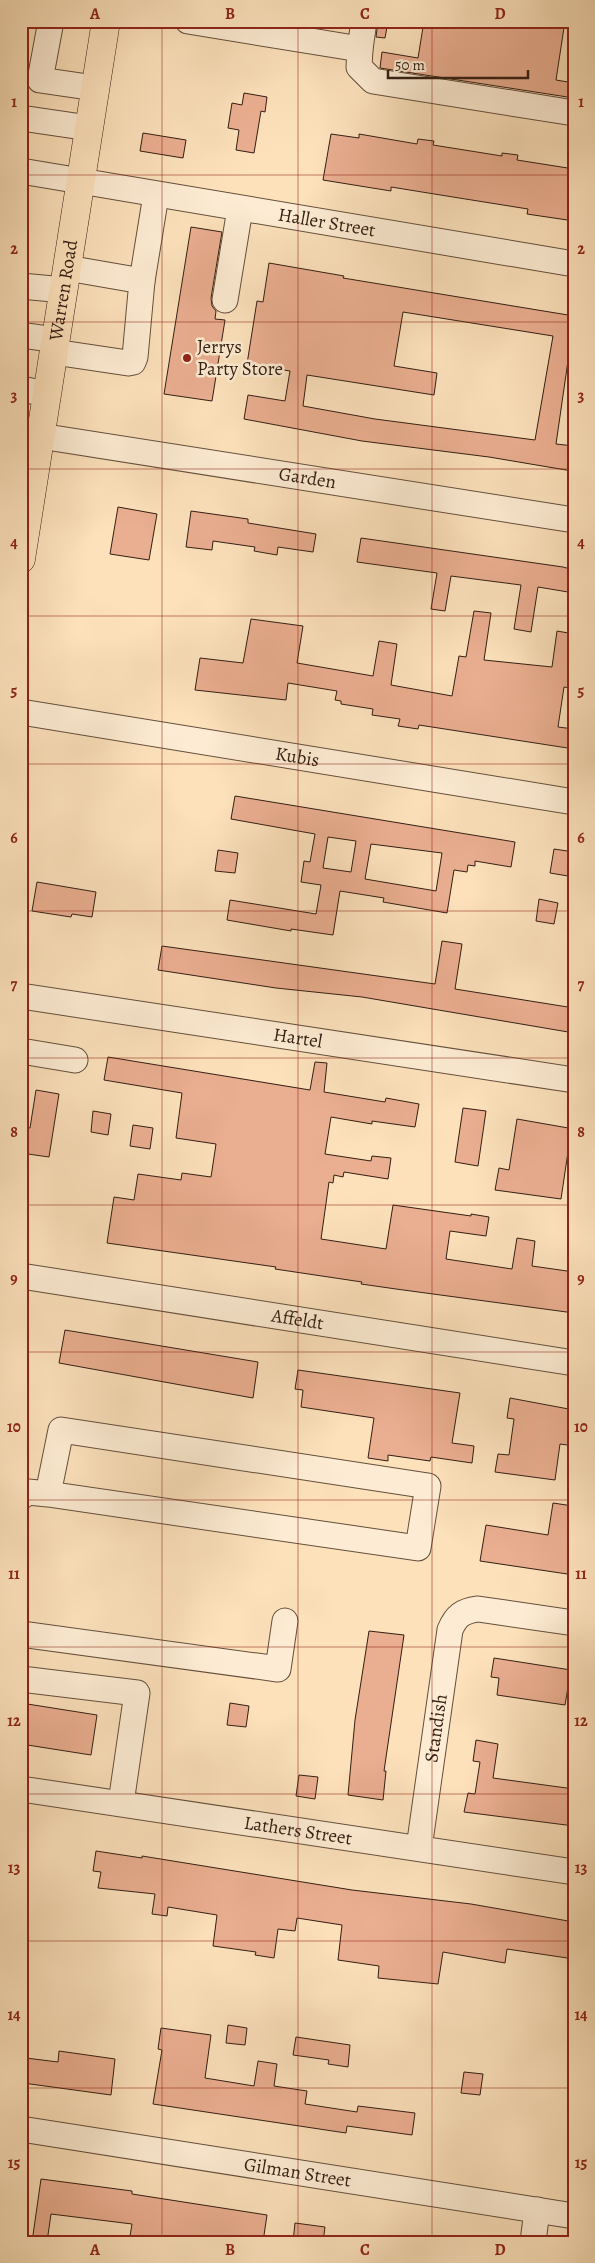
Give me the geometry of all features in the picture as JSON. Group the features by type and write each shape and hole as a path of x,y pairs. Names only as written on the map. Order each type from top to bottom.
{"main road":[{"name":"Warren Road","path":"21,559 34,391 55,346 105,22"}],"street":[{"path":"51,21 40,80 96,88"},
{"path":"188,21 360,49"},
{"path":"364,21 359,67 374,81 574,113"},
{"path":"21,118 89,128"},
{"name":"Haller Street","path":"21,171 574,264"},
{"path":"21,335 55,346 132,362 135,358 142,281 156,195"},
{"path":"226,300 240,209"},
{"path":"21,286 65,279 142,281"},
{"name":"Garden","path":"31,434 574,520"},
{"name":"Kubis","path":"21,712 574,802"},
{"name":"Hartel","path":"21,996 574,1080"},
{"path":"21,1051 75,1060"},
{"name":"Affeldt","path":"21,1276 574,1363"},
{"path":"61,1430 428,1486 418,1548 30,1492 61,1430"},
{"name":"Standish","path":"419,1848 450,1630 456,1618 464,1612 478,1609 574,1623"},
{"path":"21,1634 278,1669 285,1621"},
{"path":"21,1679 137,1693 121,1803"},
{"name":"Lathers Street","path":"21,1789 574,1872"},
{"name":"Gilman Street","path":"21,2129 574,2216"},
{"path":"533,2242 537,2210"}],"building":[{"path":"378,21 388,21 385,38 376,37"},
{"path":"424,21 565,21 556,80 574,83 574,98 380,68 382,52 418,58"},
{"path":"244,93 267,97 265,112 261,111 254,153 236,150 239,130 228,128 232,103 242,105"},
{"path":"143,133 186,140 183,158 140,151"},
{"path":"331,134 359,138 359,134 417,144 418,139 434,141 433,145 502,156 502,153 518,155 517,160 574,169 574,221 527,214 528,209 391,187 391,191 323,180"},
{"path":"191,227 222,232 211,298 212,306 216,311 215,319 225,320 212,401 164,394"},
{"path":"269,263 344,276 343,278 574,316 574,341 571,340 556,444 574,446 572,471 489,457 362,441 244,419 248,395 285,401 290,371 247,364 257,301 263,302","holes":["403,312 553,336 535,440 375,419 303,406 307,375 434,395 437,373 394,366"]},
{"path":"118,507 157,514 149,560 110,554"},
{"path":"191,511 248,519 248,523 316,534 313,552 278,547 277,555 254,551 255,547 213,541 212,550 186,547"},
{"path":"361,538 563,567 574,570 574,593 538,587 531,632 514,629 521,585 451,576 445,611 431,609 437,573 357,562"},
{"path":"474,611 491,613 484,660 552,667 557,631 574,634 570,668 574,669 570,688 564,687 558,727 574,729 574,749 419,725 418,729 398,726 400,719 372,715 373,709 341,704 341,701 335,700 337,691 288,683 286,700 195,690 200,658 243,663 251,619 303,626 297,663 373,676 379,641 397,644 391,685 452,696 459,656 466,657"},
{"path":"235,796 515,842 511,867 475,861 475,866 468,865 467,872 454,870 447,913 383,902 384,898 340,891 333,935 291,929 291,931 227,920 230,900 316,914 321,885 301,882 304,861 310,862 315,834 231,819","holes":["328,837 356,841 351,872 323,868","371,844 442,853 436,891 365,879"]},
{"path":"554,849 574,852 574,877 550,873"},
{"path":"218,850 238,853 235,873 215,871"},
{"path":"37,882 96,892 92,917 72,914 71,917 32,911"},
{"path":"539,899 558,903 554,924 536,921"},
{"path":"442,941 462,944 455,989 574,1008 574,1033 362,997 276,988 158,970 162,946 435,984"},
{"path":"108,1057 310,1090 315,1062 327,1063 324,1092 385,1102 386,1098 419,1104 415,1127 372,1121 372,1124 331,1117 325,1154 371,1161 372,1156 391,1158 388,1179 344,1172 343,1177 334,1175 333,1183 329,1182 321,1239 386,1249 393,1205 489,1217 486,1236 450,1231 446,1259 512,1269 517,1238 535,1241 532,1266 574,1272 574,1313 361,1284 362,1282 275,1269 276,1267 107,1243 114,1197 134,1200 138,1174 181,1180 182,1173 211,1177 216,1144 176,1138 182,1093 104,1080"},
{"path":"36,1090 59,1094 49,1157 21,1153 21,1127 30,1128"},
{"path":"463,1108 486,1111 478,1166 455,1162"},
{"path":"93,1111 111,1114 108,1135 91,1132"},
{"path":"517,1119 574,1129 574,1153 568,1152 561,1199 495,1190 499,1168 509,1170"},
{"path":"133,1125 153,1128 150,1149 130,1146"},
{"path":"65,1330 258,1362 253,1398 59,1363"},
{"path":"298,1370 460,1393 452,1443 474,1446 472,1463 431,1457 430,1461 388,1455 388,1461 368,1458 374,1418 301,1407 303,1390 295,1389"},
{"path":"510,1398 574,1410 574,1446 560,1444 555,1480 495,1472 498,1454 509,1455 514,1419 507,1418"},
{"path":"553,1503 573,1506 568,1539 574,1540 574,1575 480,1561 486,1525 548,1535"},
{"path":"369,1631 404,1635 384,1771 386,1771 383,1800 348,1795 355,1720"},
{"path":"494,1658 571,1670 565,1705 497,1695 499,1678 491,1677"},
{"path":"21,1703 97,1715 91,1755 21,1744"},
{"path":"230,1703 249,1706 246,1727 227,1725"},
{"path":"476,1740 498,1744 493,1778 574,1789 574,1826 464,1812 468,1793 475,1794 480,1762 473,1761"},
{"path":"299,1775 318,1777 315,1799 296,1796"},
{"path":"96,1851 142,1858 142,1856 352,1890 471,1904 574,1922 574,1959 507,1949 505,1963 443,1952 438,1984 378,1978 379,1966 338,1960 342,1925 297,1918 295,1931 278,1929 274,1958 255,1955 256,1952 213,1946 217,1915 168,1907 167,1916 152,1914 155,1894 98,1888 101,1872 93,1871"},
{"path":"228,2025 247,2028 245,2045 226,2043"},
{"path":"161,2028 211,2035 205,2078 254,2086 258,2061 277,2064 274,2086 307,2091 305,2104 357,2112 358,2106 415,2113 412,2135 347,2126 346,2133 153,2104 162,2050 158,2049"},
{"path":"296,2037 350,2045 348,2067 328,2064 329,2060 293,2055"},
{"path":"59,2051 115,2059 111,2095 23,2083 26,2058 58,2062"},
{"path":"464,2072 483,2074 480,2095 461,2093"},
{"path":"41,2179 132,2191 132,2194 267,2215 263,2242 233,2242 195,2236 195,2242 129,2242 132,2224 51,2214 47,2242 32,2242"},
{"path":"295,2223 325,2227 323,2242 293,2242"}],"place":[{"name":"Jerrys Party Store","path":"187,358"}]}
